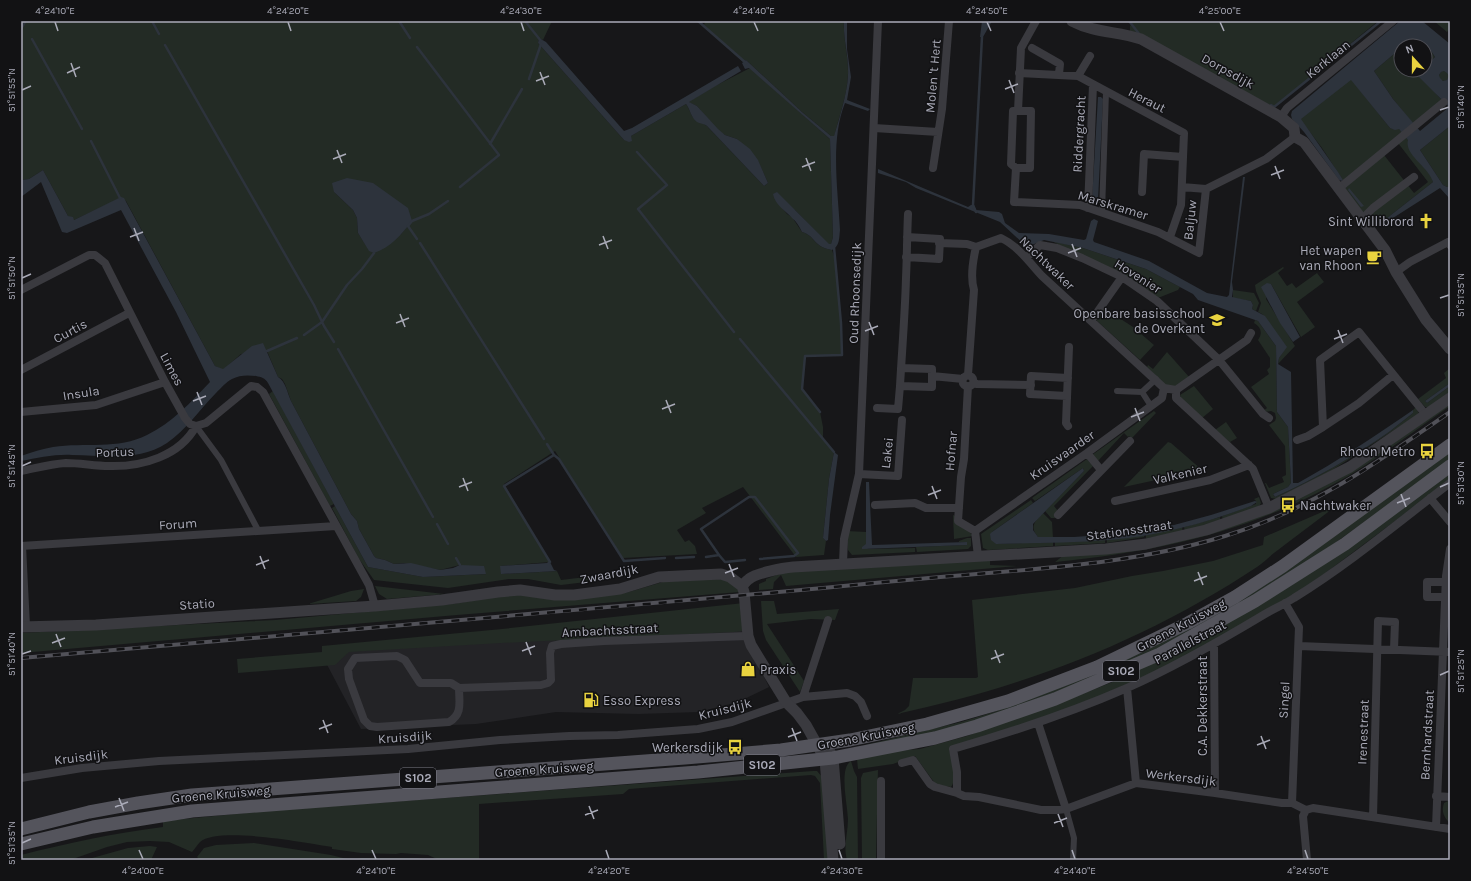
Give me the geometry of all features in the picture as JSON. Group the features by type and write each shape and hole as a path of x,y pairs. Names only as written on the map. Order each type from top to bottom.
{"main road":[{"name":"Groene Kruisweg","path":"21,829 89,812 138,802 192,795 685,758 822,745 927,724 1008,701 1097,667 1188,623 1235,597 1283,566 1450,445"},
{"name":"Groene Kruisweg","path":"21,844 93,827 192,811 698,772 829,758 935,738 977,726 1055,699 1160,654 1255,601 1345,544 1450,466"}],"street":[{"name":"Oud Rhoonsedijk","path":"843,563 844,540 860,474 878,21"},
{"name":"Molen 't Hert","path":"933,168 942,110 949,21"},
{"path":"1018,111 1021,48 1036,21"},
{"name":"Dorpsdijk","path":"1072,21 1094,30 1124,34 1141,39 1281,117 1294,128 1295,138 1304,142 1385,250 1396,272 1426,320 1450,349"},
{"name":"Kerklaan","path":"1281,117 1287,108 1393,21"},
{"path":"1032,48 1060,64 1060,74"},
{"path":"1078,76 1090,56"},
{"name":"Heraut","path":"1020,73 1078,76 1139,109 1146,111 1184,133 1183,157"},
{"name":"Riddergracht","path":"1088,208 1093,85"},
{"name":"Riddergracht","path":"1102,212 1106,92"},
{"path":"1338,189 1444,102"},
{"path":"1013,111 1031,111 1030,168 1016,168 1011,164 1013,111"},
{"name":"Molen 't Hert","path":"874,128 938,132"},
{"path":"1182,187 1206,189 1266,159 1295,138"},
{"path":"1142,192 1144,154 1183,157 1181,205 1170,237"},
{"name":"Marskramer","path":"1016,168 1014,202 1080,205 1158,232 1199,253"},
{"path":"1361,220 1373,208 1414,177"},
{"name":"Baljuw","path":"1199,253 1206,189"},
{"path":"877,408 898,409 903,337 908,214"},
{"path":"906,257 938,259 940,239 907,237"},
{"name":"Nachtwaker","path":"976,247 1001,238 1007,241 1026,258 1042,276 1156,379 1164,388"},
{"path":"1396,272 1410,262 1448,242 1450,245"},
{"path":"939,243 967,244 976,247 972,285 974,290 966,377 964,384 1031,385"},
{"name":"Hovenier","path":"1026,258 1040,245 1057,248 1122,277 1157,301 1219,360 1263,414 1269,418"},
{"name":"Limes","path":"21,290 89,255 96,255 105,262 165,382 180,409 193,425"},
{"path":"1091,321 1122,277"},
{"name":"Curtis","path":"21,370 130,313"},
{"path":"1323,427 1320,360 1359,332 1426,415"},
{"path":"1176,394 1247,340 1251,333"},
{"path":"1068,347 1066,423 1068,426"},
{"path":"900,386 932,387 932,369 901,368"},
{"path":"1297,440 1308,436 1359,403 1393,375"},
{"path":"932,376 966,377"},
{"path":"1067,396 1030,394 1031,376 1068,378"},
{"path":"1118,391 1142,392 1156,379"},
{"name":"Insula","path":"21,412 96,405 165,382"},
{"name":"Hofnar","path":"971,385 958,521 975,531"},
{"path":"258,530 221,460 193,425 206,423 251,386 257,387 267,398 369,585 375,606"},
{"path":"1164,388 1176,394 1253,469 1269,508"},
{"name":"Kruisvaarder","path":"975,531 1087,453 1162,398 1164,388"},
{"path":"1142,392 1151,406"},
{"name":"Stationsstraat","path":"739,583 776,569 806,565 1106,549 1146,544 1206,530 1269,508 1350,467 1450,398"},
{"name":"Lakei","path":"860,474 898,476 902,420"},
{"name":"Portus","path":"21,471 42,466 66,464 110,466 141,464 161,457 177,448 191,436 193,425"},
{"path":"1058,515 1130,440"},
{"path":"1087,453 1101,470"},
{"name":"Valkenier","path":"1115,501 1210,480 1249,465"},
{"name":"Parallelstraat","path":"957,793 957,772 953,749 1038,724 1127,688 1173,666 1285,603 1341,566 1450,483"},
{"path":"1430,498 1450,522"},
{"path":"875,505 915,503 926,508 959,508"},
{"name":"Forum","path":"22,546 336,526"},
{"path":"975,531 978,556"},
{"path":"22,546 24,627"},
{"name":"Bernhardstraat","path":"1436,827 1436,796 1446,652 1446,597 1450,549"},
{"name":"Zwaardijk","path":"375,606 442,600 520,590 555,595 574,595 620,589 659,577 673,576 721,574 730,577 739,583"},
{"path":"1446,597 1427,597 1427,582 1447,578"},
{"path":"739,583 746,604 748,636 751,645 786,702 797,713 822,745 829,758 841,860"},
{"name":"Singel","path":"1285,603 1299,627 1292,803"},
{"name":"Statio","path":"24,627 96,625 375,606"},
{"path":"828,620 802,697 848,693 855,696 861,702 867,716"},
{"name":"Irenestraat","path":"1373,817 1378,621 1395,622 1394,649"},
{"name":"Ambachtsstraat","path":"460,688 459,711 455,719 449,722 377,727 370,726 364,720 349,679 348,669 355,658 397,656 405,660 420,683 451,683 460,688 548,683 551,680 550,653 552,646 561,644 748,636"},
{"name":"C.A. Dekkerstraat","path":"1214,644 1215,793"},
{"path":"1299,646 1446,652"},
{"path":"1127,688 1136,783"},
{"name":"Kruisdijk","path":"21,778 82,768 159,761 408,749 500,740 618,735 698,729 732,722 802,697"},
{"path":"1038,724 1074,838 1073,860"},
{"path":"829,758 833,860"},
{"name":"Werkersdijk","path":"902,763 913,760 930,784 935,787 964,796 979,797 1041,810 1066,809 1083,804 1136,783 1282,803 1292,803 1306,810 1313,808 1450,829"},
{"path":"881,781 881,860"},
{"path":"1436,796 1450,796"},
{"path":"1306,810 1303,816 1307,860"}],"shaded area":[{"path":"21,21 552,21 543,40 539,38 538,43 624,140 686,104 695,120 707,126 764,186 768,183 758,161 737,139 725,135 717,130 697,106 688,102 750,68 830,139 833,237 831,244 829,245 795,210 783,209 792,217 802,232 810,236 826,249 832,250 834,256 841,323 842,355 805,356 802,389 820,412 823,427 823,439 834,452 829,479 823,538 826,541 824,555 796,557 743,487 702,508 706,513 677,530 685,542 689,540 695,546 697,554 623,558 555,451 504,484 550,562 501,566 501,574 557,571 561,580 594,576 595,581 561,585 528,579 509,579 448,588 374,580 359,559 332,508 335,506 368,567 423,577 486,574 460,565 440,570 404,563 394,564 376,558 291,401 285,384 282,379 278,377 267,351 241,354 223,370 215,366 126,201 121,198 74,220 68,216 43,170 29,179 21,180","holes":["334,192 412,221 401,234 369,250 358,233 357,218 353,210"]},
{"path":"706,21 844,21 848,78 834,137 802,112 746,60 743,62 703,26"},
{"path":"844,21 847,21 847,49 851,77 847,100 870,109 868,111 845,103 840,117 836,149 836,165 840,230 838,244 832,250 821,246 810,236 802,232 796,222 778,205 773,194 777,192 829,244 831,244 833,237 830,139 749,68 745,69 742,63 746,60 802,112 831,136 834,136 848,77"},
{"path":"982,21 992,21 983,37 980,37"},
{"path":"1129,21 1378,21 1274,107 1130,32 1130,26 1132,23"},
{"path":"1400,21 1422,21 1450,44 1450,126 1420,150 1443,185 1450,187 1450,199 1440,188 1382,225 1377,226 1371,220 1373,219 1377,222 1382,222 1433,182 1427,171 1410,151 1408,140 1399,129 1395,130 1390,128 1351,80 1301,119 1338,172 1343,180 1342,181 1339,180 1304,132 1292,119 1292,111","holes":["1393,38 1433,38 1433,54 1435,57 1433,59 1433,78 1420,78 1449,107 1420,131 1393,99 1374,71 1393,55","1444,71 1449,76 1447,80 1443,81 1439,75"]},
{"path":"1434,21 1450,21 1450,28 1447,32"},
{"path":"539,38 546,42 624,131 632,128 738,66 741,71 689,102 697,106 725,135 737,139 750,149 758,160 768,183 764,186 707,126 698,123 692,116 686,104 631,136 632,141 629,142 624,140 538,43"},
{"path":"1393,55 1393,78 1424,78 1443,101 1414,125 1393,99 1374,71"},
{"path":"1444,71 1449,76 1444,81 1439,76"},
{"path":"1351,79 1390,128 1399,129 1403,133 1344,182 1322,148 1300,119"},
{"path":"1098,97 1103,99 1098,200 1096,202 1092,200"},
{"path":"1450,126 1450,187 1447,187 1443,185 1420,150"},
{"path":"1406,136 1432,177 1433,182 1382,222 1377,222 1378,226 1371,230 1344,188 1384,155 1414,193 1428,182 1398,143"},
{"path":"878,169 968,207 974,205 976,210 999,212 1002,214 1005,223 1019,233 1049,234 1084,240 1086,239 1091,221 1094,219 1098,221 1093,240 1094,242 1149,261 1207,293 1227,297 1229,295 1243,177 1245,177 1232,282 1232,297 1251,301 1253,305 1252,309 1265,316 1287,347 1279,358 1278,364 1291,372 1293,483 1298,483 1328,466 1413,410 1413,413 1389,432 1348,459 1305,483 1275,497 1273,494 1288,487 1291,483 1288,427 1277,412 1276,346 1258,321 1198,300 1193,294 1146,269 1083,248 1044,240 1027,247 1000,222 916,188 906,182 878,173"},
{"path":"43,170 68,216 73,217 74,220 121,197 124,198 215,366 223,369 252,346 263,343 278,377 285,384 291,401 376,558 394,564 411,563 440,570 453,568 460,565 484,566 486,574 423,577 368,567 268,383 258,376 241,376 228,382 174,438 156,449 133,455 59,455 21,461 21,456 49,448 113,444 136,440 156,430 173,418 210,382 176,312 121,210 67,233 62,232 41,182 21,197 21,180 29,179"},
{"path":"347,178 373,183 408,208 412,221 400,236 391,244 374,253 369,251 358,233 357,218 353,210 334,192 332,183"},
{"path":"1349,188 1364,206 1361,207 1348,190"},
{"path":"1052,241 1083,248 1146,269 1180,287 1178,290 1158,298"},
{"path":"1283,267 1284,268 1278,273 1287,286 1292,283 1296,288 1317,273 1324,282 1297,302 1315,327 1301,337 1271,284 1266,299 1295,346 1278,364 1279,358 1286,347 1262,314 1258,312 1261,303 1255,285"},
{"path":"1267,283 1271,284 1300,337 1293,342 1280,323 1261,287"},
{"path":"1233,290 1254,293 1259,303 1256,311 1252,309 1253,305 1251,301 1233,298"},
{"path":"1104,308 1133,327 1154,345 1140,360 1096,320"},
{"path":"1255,320 1258,321 1276,346 1277,412 1288,427 1291,483 1288,487 1273,494 1275,497 1334,467 1362,450 1389,432 1413,413 1413,410 1416,407 1419,414 1326,474 1277,499 1271,498 1265,483 1269,488 1284,482 1282,477 1286,475 1285,446 1269,425 1275,421 1275,413 1271,411 1263,411 1267,408 1251,387 1269,374 1267,370 1270,367 1270,358 1258,340 1260,330 1254,323"},
{"path":"1167,352 1190,378 1175,388 1166,386 1147,367 1148,365 1153,369"},
{"path":"1450,368 1450,383 1425,401 1427,403 1450,386 1450,392 1429,407 1425,407 1418,399 1446,378 1444,373"},
{"path":"1450,383 1450,386 1427,403 1425,401"},
{"path":"1194,386 1213,409 1202,418 1182,402 1180,395"},
{"path":"273,391 334,504 330,506 269,394"},
{"path":"1450,403 1450,406 1350,475 1279,511 1207,535 1171,544 1133,552 1055,562 1064,555 1259,516"},
{"path":"1154,411 1156,413 1132,438 1129,436 1128,437 1124,433 1097,462 1092,455"},
{"path":"1226,422 1237,438 1230,442 1232,444 1215,430"},
{"path":"1168,442 1202,470 1124,487"},
{"path":"1450,449 1450,460 1335,543 1236,608 1116,670 963,726 865,748 865,745 961,722 997,711 1166,638"},
{"path":"834,452 838,455 828,540 826,541 823,538 829,479"},
{"path":"1087,459 1093,466 1054,506 1058,511 1055,518 1051,518 1045,511 1084,471 1083,468 1035,501 1032,498"},
{"path":"1083,468 1084,471 1033,524 1033,530 1038,537 1074,537 1129,533 1174,525 1255,501 1257,502 1251,506 1217,518 1182,528 1127,538 1081,542 996,544 991,540 990,534 992,532"},
{"path":"1450,474 1450,480 1324,574 1290,597 1183,659 1075,707 949,748 954,774 951,787 938,785 934,782 915,756 893,764 858,769 857,759 894,751 920,749 967,736 1110,683 1152,663"},
{"path":"866,482 869,482 872,545 967,542 967,545 862,549 862,547 866,544"},
{"path":"1259,497 1261,503 1259,507 1223,521 1222,516 1256,504 1254,499"},
{"path":"1031,500 1033,503 992,532 996,544 1053,542 1053,546 988,550 983,548 981,534"},
{"path":"1336,506 1257,567 1200,602 1141,633 1080,660 1017,682 957,700 897,714 909,706 913,678 978,677 972,600 1075,588 1213,561 1263,545 1264,537"},
{"path":"1043,513 1052,522 1053,538 1038,537 1035,533 1034,524"},
{"path":"953,515 955,516 973,536 954,539"},
{"path":"1220,517 1221,522 1185,532 1184,527"},
{"path":"1182,527 1183,532 1146,539 1146,535"},
{"path":"847,531 866,532 866,545 868,549 915,548 915,552 852,555 848,550"},
{"path":"1144,535 1144,537 1107,543 1107,540"},
{"path":"971,538 971,546 968,549 917,552 916,547 966,545 967,542 959,541"},
{"path":"1105,540 1105,543 1055,546 1055,542"},
{"path":"990,559 990,565 1017,566 786,586 781,575 774,582 773,589 759,590 759,584 766,581 766,579 787,571"},
{"path":"550,562 554,570 557,571 501,574 500,566"},
{"path":"716,579 729,580 740,592 21,653 21,633 275,620 452,604 515,594 555,600 629,592 666,581"},
{"path":"375,586 444,594 494,590 387,599 379,594"},
{"path":"364,589 361,597 356,601 308,604 351,591"},
{"path":"761,601 774,601 777,614 839,609 835,620 811,619 767,624 804,681 800,692 766,640 763,631"},
{"path":"744,603 745,627 742,631 349,652 335,665 238,673 237,659 322,652 322,646 502,629"},
{"path":"739,625 769,687 738,702 699,712 638,714 556,712 476,724 361,729 324,659 332,647"},
{"path":"851,761 857,777 858,860 847,860 845,850 848,819 845,772 846,767"},
{"path":"878,770 876,858 862,859 861,778 863,773"},
{"path":"817,771 823,778 831,860 824,860 820,783 815,776 811,775 629,789 623,794 479,804 479,860 439,860 428,855 401,853 361,853 332,849 332,847 284,839 243,835 225,835 210,837 200,842 192,852 169,842 127,842 107,847 70,860 21,860 21,855 56,846 109,835 163,827 163,821 266,811"},
{"path":"1450,800 1450,823 1445,817 1443,809 1444,803"},
{"path":"254,843 331,855 351,860 200,860 197,857 204,848 216,845"},
{"path":"150,846 157,847 151,860 85,860 128,848"},
{"path":"358,858 418,858 426,860 366,860"}],"waterway":[{"path":"152,21 159,34"},
{"path":"399,21 410,38"},
{"path":"525,21 541,41"},
{"path":"698,21 746,63"},
{"path":"1129,21 1140,35"},
{"path":"1271,105 1274,107 1381,21"},
{"path":"21,29 25,22"},
{"path":"976,212 973,205 982,37"},
{"path":"32,39 82,129"},
{"path":"529,79 541,44"},
{"path":"165,45 334,342"},
{"path":"417,47 499,155 460,187"},
{"path":"490,144 522,89"},
{"path":"91,141 120,198"},
{"path":"637,152 667,185 638,209 734,332"},
{"path":"417,239 408,226 412,221 429,214 448,201"},
{"path":"420,243 544,439"},
{"path":"820,412 802,389 805,356 842,355 841,323 834,247"},
{"path":"304,335 322,322 347,285 374,253"},
{"path":"267,351 297,338"},
{"path":"740,339 834,452"},
{"path":"338,349 433,517"},
{"path":"547,444 554,455 504,486 550,562"},
{"path":"554,455 559,459 624,561 665,558"},
{"path":"719,555 701,529 749,497 755,497 798,553 794,556 760,559"},
{"path":"437,524 448,544"},
{"path":"706,557 719,555 725,562 745,560"},
{"path":"676,558 694,557"},
{"path":"456,558 460,565"}],"railway":[{"path":"21,658 1040,569 1102,562 1164,552 1225,536 1286,513 1314,499 1369,467 1450,412"}],"place":[{"name":"Sint Willibrord","path":"1426,221"},
{"name":"Het wapen van Rhoon","path":"1374,257"},
{"name":"Openbare basisschool de Overkant","path":"1217,320"},
{"name":"Rhoon Metro","path":"1427,451"},
{"name":"Nachtwaker","path":"1288,505"},
{"name":"Praxis","path":"748,669"},
{"name":"Esso Express","path":"591,700"},
{"name":"Werkersdijk","path":"735,747"}]}
